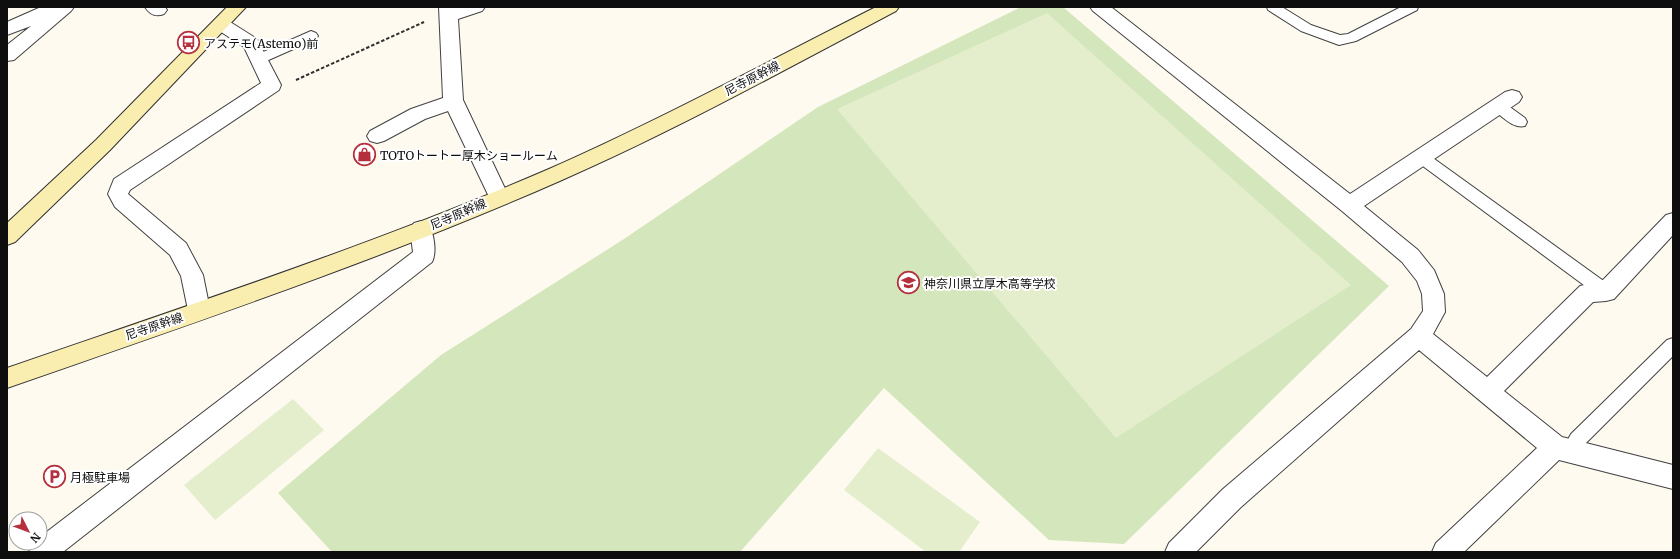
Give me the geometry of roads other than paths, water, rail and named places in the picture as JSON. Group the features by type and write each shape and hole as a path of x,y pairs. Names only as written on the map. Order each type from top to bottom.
{"street":[{"path":"7,29 57,7"},
{"path":"7,54 65,7"},
{"path":"7,236 103,145 238,7"},
{"path":"476,7 449,11 454,102 499,197"},
{"name":"尼寺原幹線","path":"7,378 421,229 553,176 643,134 890,7"},
{"path":"1099,7 1349,205 1410,256 1426,276 1433,294 1434,312 1419,336 1232,498 1178,552"},
{"path":"199,310 192,275 178,248 122,201 118,194 122,185 272,84 251,43 221,24"},
{"path":"377,136 418,114 454,102"},
{"path":"1349,205 1505,102"},
{"path":"1488,392 1588,293 1606,292 1673,221"},
{"path":"42,552 424,256 421,229"},
{"path":"1419,336 1563,450 1673,476"},
{"path":"1445,552 1563,450"}],"lane":[{"path":"1273,7 1306,28 1339,40 1351,38 1412,7"},
{"path":"259,59 311,36"},
{"path":"1505,102 1520,122"},
{"path":"1421,157 1606,292"},
{"path":"1563,450 1577,440 1673,344"}],"place":[{"name":"アステモ(Astemo)前","path":"188,43"},
{"name":"TOTOトートー厚木ショールーム","path":"365,155"},
{"name":"神奈川県立厚木高等学校","path":"908,283"},
{"name":"月極駐車場","path":"55,477"}]}
